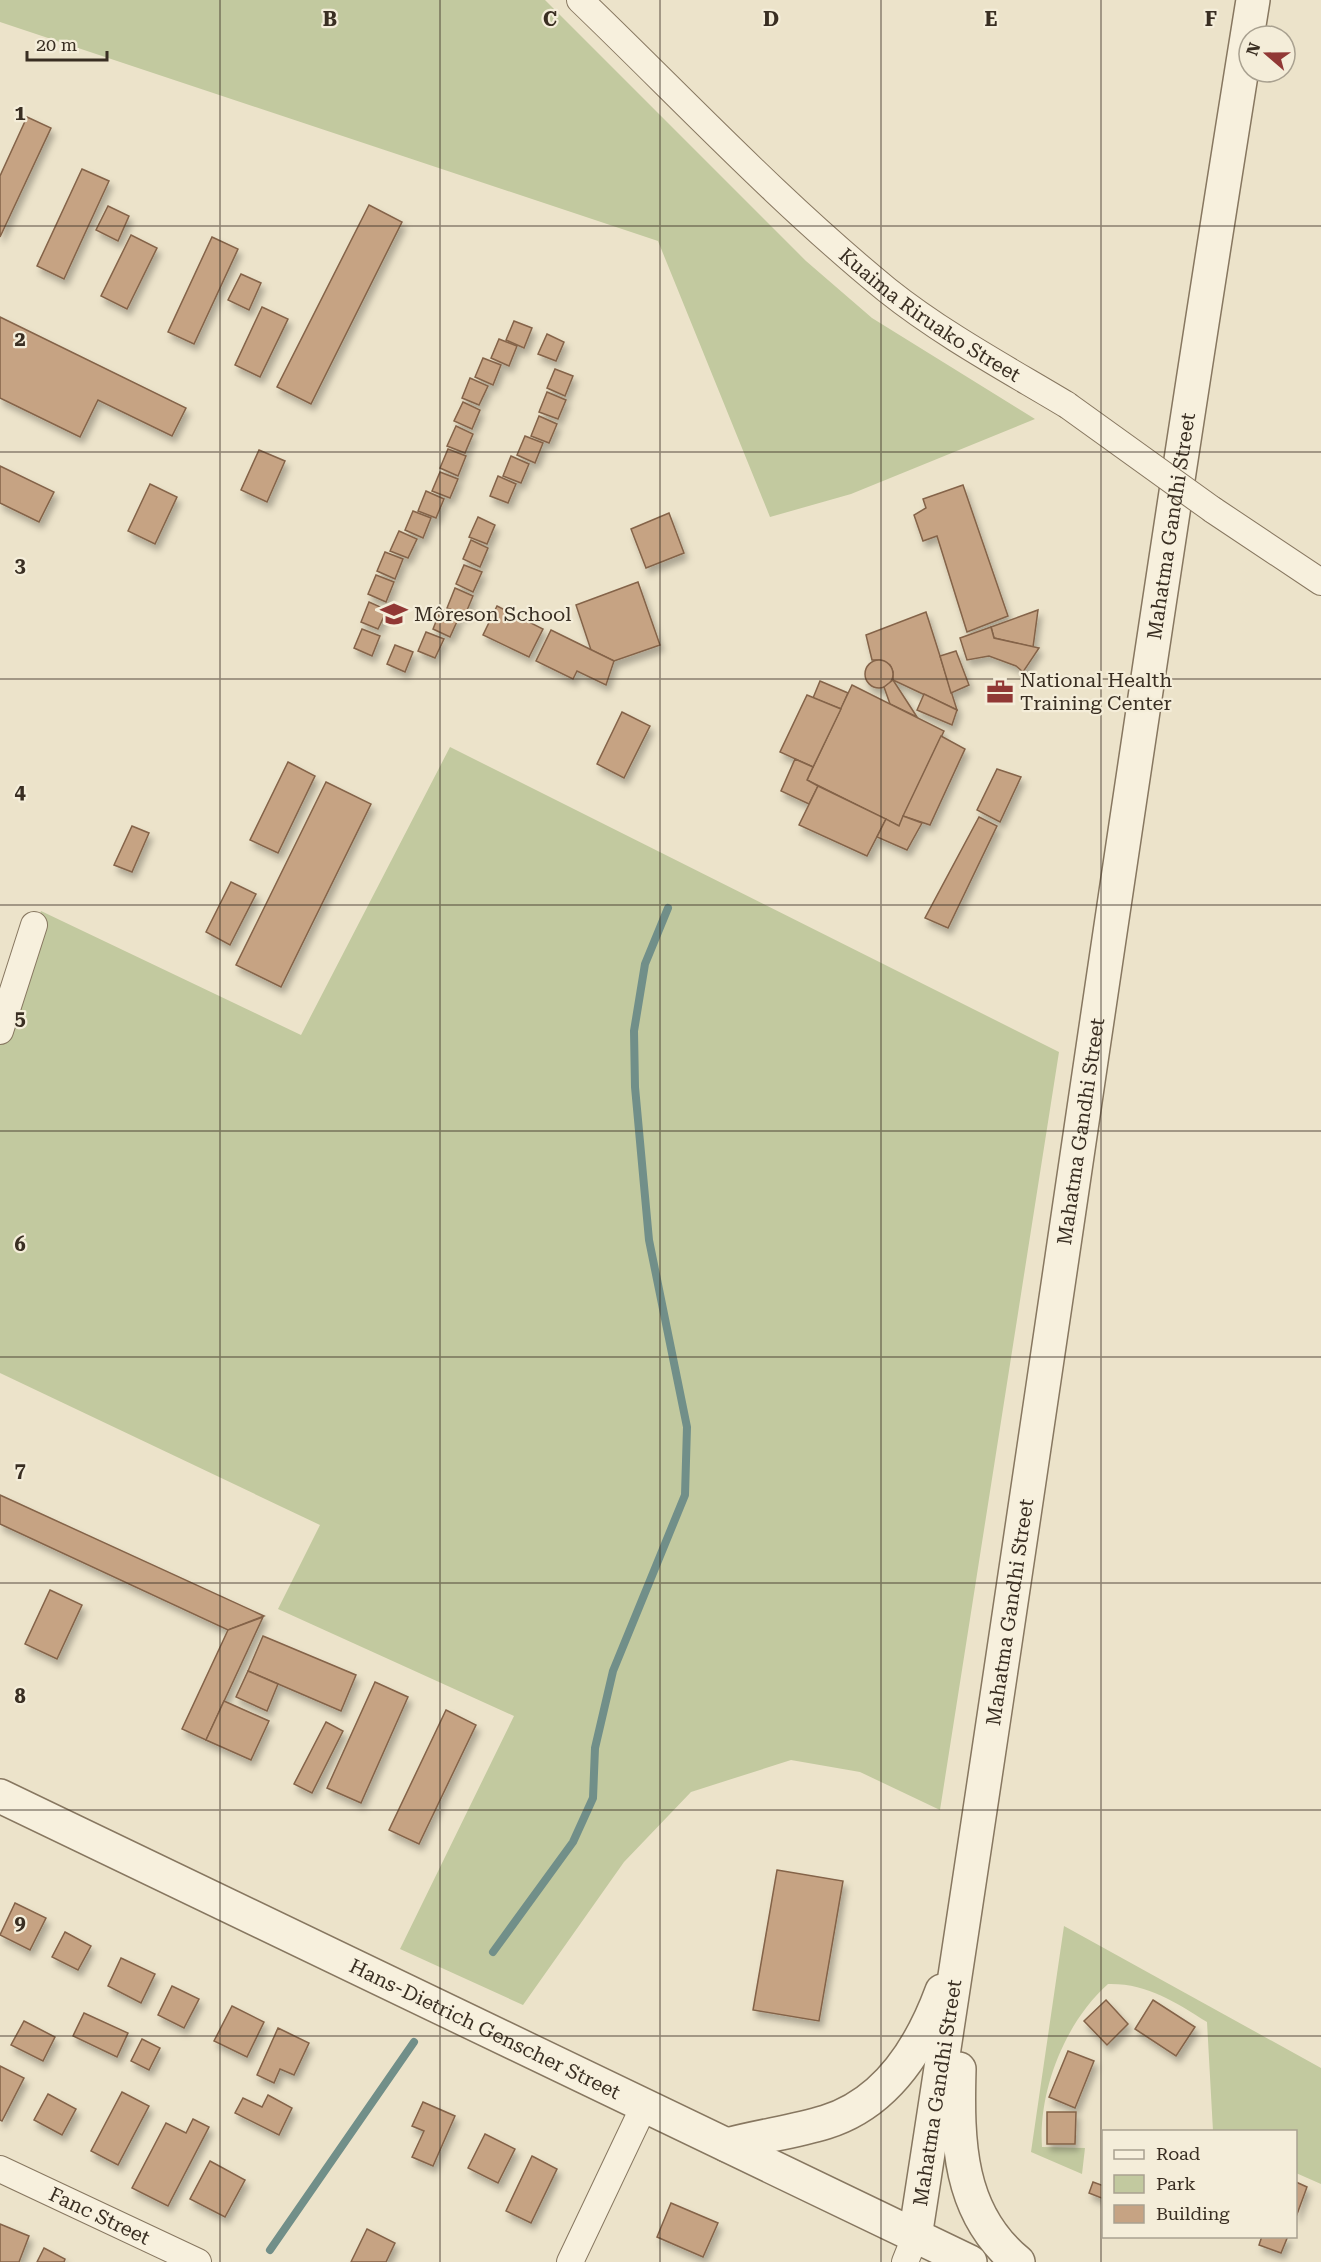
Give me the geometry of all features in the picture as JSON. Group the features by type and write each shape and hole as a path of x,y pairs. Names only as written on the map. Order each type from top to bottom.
{"street":[{"name":"Kuaima Riruako Street","path":"580,0 828,240 881,284 967,344 1066,405 1213,510 1321,582"},
{"name":"Mahatma Gandhi Street","path":"910,2250 963,1932 1092,1045 1253,0"},
{"path":"0,1031 34,926"},
{"name":"Hans-Dietrich Genscher Street","path":"0,1796 645,2104 727,2145 910,2250 970,2262"},
{"path":"727,2145 829,2121 858,2107 887,2086 910,2060 938,2002 963,1932"},
{"path":"963,1932 958,2116 965,2180 977,2212 998,2246 1018,2262"},
{"path":"570,2262 645,2104"},
{"name":"Fanc Street","path":"0,2169 198,2262"}],"green space":[{"path":"0,0 545,0 806,261 872,318 1035,419 851,494 770,517 658,241 0,22"},
{"path":"450,747 1059,1052 940,1810 860,1772 791,1760 691,1792 624,1862 523,2005 400,1949 514,1716 278,1609 320,1525 0,1373 0,1031 41,911 301,1035"},
{"path":"1064,1926 1321,2068 1321,2184 1297,2173 1297,2130 1213,2130 1207,2022 1184,2007 1148,1990 1108,1984 1079,2017 1068,2037 1050,2080 1045,2103 1042,2147 1085,2148 1082,2174 1031,2152"}],"building":[{"path":"27,117 51,128 0,237 0,176"},
{"path":"82,169 109,181 64,279 37,266"},
{"path":"369,205 402,222 311,404 277,387"},
{"path":"108,206 129,216 118,241 96,230"},
{"path":"131,235 157,248 127,309 101,296"},
{"path":"212,237 238,249 194,344 168,332"},
{"path":"241,274 261,283 249,310 228,300"},
{"path":"262,307 288,319 260,377 235,365"},
{"path":"0,317 186,408 172,436 98,400 80,437 0,398"},
{"path":"514,321 532,328 524,348 506,340"},
{"path":"547,334 564,342 556,361 538,354"},
{"path":"499,339 517,346 509,366 491,358"},
{"path":"483,358 501,365 493,385 475,377"},
{"path":"555,369 573,376 565,396 547,388"},
{"path":"470,378 488,386 479,405 462,398"},
{"path":"547,392 566,400 558,419 539,412"},
{"path":"463,402 480,410 472,429 454,421"},
{"path":"539,416 557,424 549,443 531,436"},
{"path":"456,426 473,434 465,453 447,446"},
{"path":"525,436 543,443 535,463 517,455"},
{"path":"448,449 466,456 458,476 440,468"},
{"path":"259,450 285,461 267,502 241,490"},
{"path":"511,456 529,464 521,483 503,476"},
{"path":"0,466 54,492 39,522 0,503"},
{"path":"440,472 458,479 450,498 432,491"},
{"path":"498,476 516,484 508,503 490,496"},
{"path":"150,484 177,497 155,544 128,531"},
{"path":"963,485 1008,616 967,632 937,536 923,541 914,515 926,508 923,499"},
{"path":"426,491 444,499 436,518 418,511"},
{"path":"413,511 431,518 423,538 405,530"},
{"path":"669,513 684,553 646,568 631,529"},
{"path":"478,517 495,525 487,544 469,537"},
{"path":"399,531 417,539 408,558 390,551"},
{"path":"471,540 488,548 480,567 463,559"},
{"path":"385,552 403,559 395,579 377,571"},
{"path":"464,565 482,572 473,592 456,584"},
{"path":"376,575 394,582 386,602 368,594"},
{"path":"638,582 660,645 614,661 591,650 576,605"},
{"path":"455,588 473,596 465,615 447,608"},
{"path":"369,602 387,610 378,629 361,622"},
{"path":"497,606 543,629 529,657 483,635"},
{"path":"441,609 459,617 450,637 433,629"},
{"path":"1038,610 1033,647 994,638 991,627"},
{"path":"926,612 957,710 893,680 890,665 880,660 872,660 866,635"},
{"path":"991,627 994,638 1039,648 1023,672 1016,666 989,656 967,660 960,638"},
{"path":"362,629 380,636 372,656 354,648"},
{"path":"551,630 614,661 606,685 577,671 573,679 536,661"},
{"path":"426,632 444,639 435,658 418,651"},
{"path":"395,645 413,652 405,672 387,664"},
{"path":"956,651 969,685 951,693 940,656"},
{"path":"879,660 889,664 893,674 889,684 879,688 869,684 865,674 869,664"},
{"path":"893,680 917,717 890,704 884,687"},
{"path":"820,681 848,693 841,709 813,698"},
{"path":"852,685 944,731 899,826 807,780"},
{"path":"924,694 957,710 952,725 917,710"},
{"path":"807,695 841,709 813,767 780,752"},
{"path":"622,712 650,726 624,778 597,764"},
{"path":"941,736 965,749 930,825 903,816"},
{"path":"795,759 813,767 807,780 818,786 809,804 781,791"},
{"path":"288,762 315,776 278,853 250,840"},
{"path":"997,769 1021,777 1000,822 977,810"},
{"path":"326,782 371,804 281,987 236,965"},
{"path":"818,786 886,819 867,856 799,825"},
{"path":"903,816 922,823 907,850 877,837 886,819 899,826"},
{"path":"979,817 997,826 948,928 925,918"},
{"path":"132,826 149,833 132,872 114,865"},
{"path":"231,882 256,894 230,945 206,932"},
{"path":"0,1495 264,1616 228,1630 0,1524"},
{"path":"50,1590 82,1605 57,1659 25,1644"},
{"path":"263,1617 206,1740 182,1729 228,1630"},
{"path":"263,1636 356,1675 341,1711 248,1671"},
{"path":"248,1671 278,1684 267,1711 236,1697"},
{"path":"375,1682 408,1697 361,1803 327,1788"},
{"path":"224,1701 269,1721 251,1760 206,1740"},
{"path":"446,1710 476,1725 419,1844 389,1830"},
{"path":"326,1722 343,1731 312,1793 294,1784"},
{"path":"777,1870 843,1881 819,2021 753,2010"},
{"path":"15,1903 46,1918 30,1950 0,1935"},
{"path":"65,1932 91,1946 78,1970 52,1957"},
{"path":"121,1958 155,1974 141,2003 108,1986"},
{"path":"172,1986 199,1999 184,2028 158,2015"},
{"path":"1106,2000 1128,2024 1107,2045 1084,2021"},
{"path":"1153,2000 1195,2027 1176,2056 1135,2029"},
{"path":"232,2006 264,2022 247,2057 214,2041"},
{"path":"84,2013 128,2033 117,2057 73,2036"},
{"path":"24,2021 55,2037 43,2061 11,2045"},
{"path":"278,2028 309,2043 294,2075 280,2069 274,2083 257,2075"},
{"path":"142,2039 160,2048 149,2070 131,2061"},
{"path":"1068,2051 1094,2061 1075,2108 1049,2097"},
{"path":"0,2066 24,2078 2,2121 0,2120"},
{"path":"122,2092 149,2106 118,2165 91,2151"},
{"path":"48,2094 76,2109 62,2135 34,2120"},
{"path":"268,2095 292,2108 279,2135 235,2113 243,2098 262,2107"},
{"path":"423,2102 455,2116 433,2166 412,2157 424,2131 412,2126"},
{"path":"1047,2112 1076,2112 1075,2144 1047,2144"},
{"path":"193,2119 209,2127 168,2206 132,2188 166,2123 186,2133"},
{"path":"485,2134 515,2149 498,2183 468,2168"},
{"path":"532,2156 557,2169 531,2223 506,2211"},
{"path":"210,2161 245,2180 225,2217 190,2199"},
{"path":"1093,2182 1102,2185 1102,2198 1089,2193"},
{"path":"1297,2182 1307,2187 1297,2214"},
{"path":"671,2203 718,2223 703,2257 657,2237"},
{"path":"0,2224 29,2236 19,2262 0,2262"},
{"path":"367,2229 395,2243 386,2262 351,2262"},
{"path":"1261,2238 1287,2238 1281,2253 1259,2245"},
{"path":"44,2248 65,2259 64,2262 37,2262"}],"waterway":[{"path":"493,1952 573,1842 593,1798 595,1748 613,1671 685,1495 687,1427 649,1240 635,1087 634,1031 645,964 668,908"},
{"path":"270,2250 414,2042"}],"place":[{"name":"Môreson School","path":"394,614"},
{"name":"National Health Training Center","path":"1000,692"}]}
